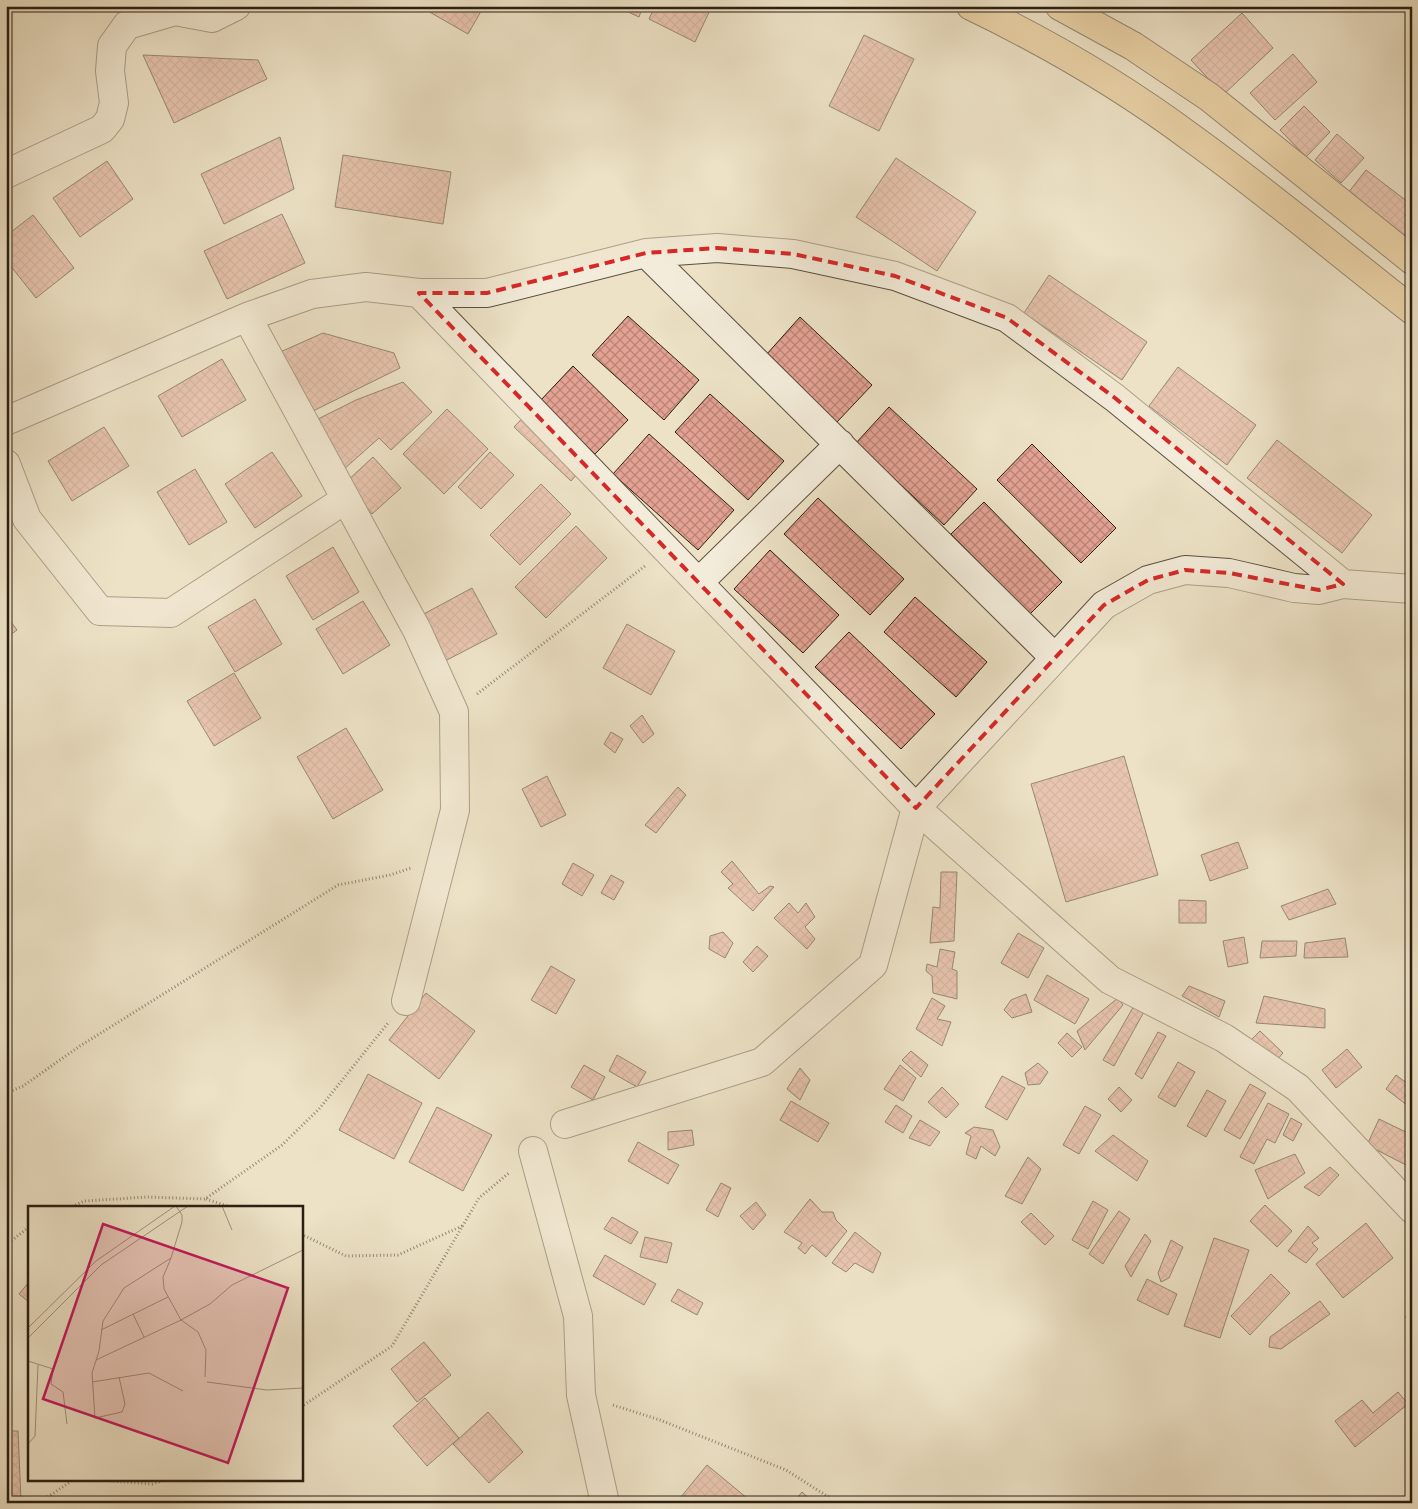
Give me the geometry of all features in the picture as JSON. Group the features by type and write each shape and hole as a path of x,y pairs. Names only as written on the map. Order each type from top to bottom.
{"main road":[{"path":"972,6 1011,25 1120,90 1193,138 1412,310"},
{"path":"1060,6 1133,46 1209,97 1412,260"}],"street":[{"path":"6,174 102,128 110,119 114,103 110,71 112,46 127,25 175,11 212,18 236,6"},
{"path":"6,421 247,317 312,294 366,287 419,293 487,293 646,253 717,248 793,254 895,276 1007,318 1115,398 1343,584"},
{"path":"646,253 1055,658"},
{"path":"419,293 916,808 1110,980 1224,1038 1298,1088 1412,1208"},
{"path":"247,317 417,630 454,712 455,810 406,1001"},
{"path":"699,582 840,444"},
{"path":"6,464 27,519 100,611 171,613 346,499"},
{"path":"565,1124 762,1062 873,965 916,808 1104,605 1148,580 1185,570 1229,573 1294,588 1319,590 1343,584 1412,589"},
{"path":"534,1151 578,1316 581,1395 605,1503"}],"path":[{"path":"454,712 667,549"},
{"path":"6,1094 23,1086 80,1046 338,885 390,874 443,857"},
{"path":"205,1198 288,1139 319,1109 406,1001"},
{"path":"302,1406 392,1346 479,1198 534,1151"},
{"path":"73,1206 84,1201 147,1197 205,1198 227,1206"},
{"path":"302,1234 346,1256 398,1255 463,1226"},
{"path":"6,1245 28,1228"},
{"path":"581,1395 660,1420 786,1470 838,1503"},
{"path":"39,1503 70,1482"},
{"path":"124,1482 152,1484 158,1482"}],"highlighted area":[{"path":"717,248 793,254 895,276 1007,318 1115,398 1343,584 1319,590 1229,573 1185,570 1148,580 1104,605 916,808 419,293 487,293 646,253"}],"building":[{"path":"419,6 484,6 468,34"},
{"path":"615,6 643,6 639,17"},
{"path":"655,6 712,6 695,42 649,19"},
{"path":"1242,13 1273,48 1223,95 1191,60"},
{"path":"864,35 914,59 879,131 829,106"},
{"path":"1293,54 1317,82 1275,120 1250,93"},
{"path":"143,55 258,60 267,79 174,123"},
{"path":"1304,106 1330,132 1306,157 1280,130"},
{"path":"1337,134 1364,158 1341,183 1315,160"},
{"path":"280,137 294,189 224,224 201,174"},
{"path":"343,155 451,172 443,224 335,207"},
{"path":"896,158 976,212 937,271 856,217"},
{"path":"107,161 133,199 80,237 53,198"},
{"path":"1366,170 1412,205 1412,225 1404,236 1348,193"},
{"path":"282,214 305,263 227,299 204,251"},
{"path":"33,215 74,268 36,298 6,260 6,236"},
{"path":"1049,275 1147,342 1122,380 1024,313"},
{"path":"628,316 699,380 664,420 592,355"},
{"path":"800,317 872,385 837,422 766,355"},
{"path":"323,333 394,353 400,368 309,413 278,353"},
{"path":"222,359 246,400 182,437 158,396"},
{"path":"573,366 628,420 595,454 540,401"},
{"path":"1178,367 1256,425 1227,465 1149,406"},
{"path":"403,382 432,412 391,450 379,438 343,470 312,422 356,400"},
{"path":"710,394 784,461 748,500 675,432"},
{"path":"533,407 589,461 571,481 514,427"},
{"path":"889,407 977,489 944,525 856,443"},
{"path":"447,409 488,449 444,494 403,454"},
{"path":"104,427 129,466 72,501 48,461"},
{"path":"649,434 734,510 698,550 613,474"},
{"path":"1277,440 1372,515 1342,553 1247,478"},
{"path":"1032,444 1116,528 1081,563 997,480"},
{"path":"272,452 302,496 255,528 225,484"},
{"path":"490,452 514,475 481,509 458,487"},
{"path":"373,457 401,488 372,514 345,483"},
{"path":"195,469 227,522 189,545 157,492"},
{"path":"541,484 571,514 520,565 490,535"},
{"path":"818,498 904,579 870,615 784,534"},
{"path":"984,502 1062,582 1030,614 951,534"},
{"path":"576,526 607,558 546,618 515,587"},
{"path":"333,547 359,592 313,620 286,576"},
{"path":"770,550 839,615 803,653 734,589"},
{"path":"472,588 497,634 445,661 420,616"},
{"path":"915,597 987,662 956,697 884,632"},
{"path":"255,599 282,644 235,672 208,627"},
{"path":"363,601 390,645 343,674 316,629"},
{"path":"6,615 17,630 6,638"},
{"path":"627,624 675,651 651,695 603,668"},
{"path":"849,632 935,714 901,749 815,667"},
{"path":"234,673 261,718 214,746 187,701"},
{"path":"642,715 654,734 643,743 630,726"},
{"path":"346,728 383,790 333,819 297,757"},
{"path":"611,732 623,739 615,753 604,744"},
{"path":"1124,756 1158,875 1066,902 1031,784"},
{"path":"547,776 566,815 541,827 522,789"},
{"path":"678,787 686,795 656,833 645,825"},
{"path":"1238,842 1248,868 1210,881 1201,855"},
{"path":"732,861 759,894 770,886 774,887 753,911 728,888 733,884 721,872"},
{"path":"573,863 594,875 582,896 562,884"},
{"path":"941,872 957,872 954,941 930,943 933,907 940,908"},
{"path":"611,875 624,882 614,900 601,893"},
{"path":"1328,889 1336,904 1289,920 1281,906"},
{"path":"1179,900 1206,901 1206,923 1179,923"},
{"path":"789,903 798,913 806,903 815,917 805,927 815,939 807,949 774,918"},
{"path":"723,932 733,943 725,958 709,949 710,936"},
{"path":"1018,933 1044,948 1028,978 1001,963"},
{"path":"1244,937 1248,963 1228,967 1223,941"},
{"path":"1345,938 1348,957 1304,958 1305,943"},
{"path":"1262,941 1297,941 1296,956 1260,958"},
{"path":"757,946 768,956 753,972 743,962"},
{"path":"940,949 955,952 952,969 957,971 957,999 933,993 932,976 926,971 927,964 937,967"},
{"path":"551,966 575,980 556,1014 531,1000"},
{"path":"1047,975 1089,999 1075,1024 1034,1000"},
{"path":"1189,986 1225,1001 1219,1017 1182,996"},
{"path":"426,993 475,1031 439,1079 389,1040"},
{"path":"1026,994 1032,1012 1012,1018 1004,1010 1011,1000"},
{"path":"1264,996 1325,1009 1325,1028 1256,1023"},
{"path":"932,998 945,1006 937,1019 951,1022 942,1046 916,1029"},
{"path":"1118,998 1123,1005 1085,1050 1077,1031"},
{"path":"1135,1004 1145,1010 1114,1066 1103,1060"},
{"path":"1260,1031 1283,1053 1275,1062 1251,1040"},
{"path":"1158,1032 1166,1036 1142,1079 1135,1074"},
{"path":"1067,1033 1082,1047 1072,1057 1058,1043"},
{"path":"1347,1049 1362,1067 1336,1088 1322,1070"},
{"path":"911,1051 928,1065 921,1077 902,1060"},
{"path":"617,1055 646,1072 637,1087 609,1071"},
{"path":"1178,1062 1195,1072 1175,1107 1158,1097"},
{"path":"1038,1063 1048,1072 1040,1084 1028,1085 1025,1073"},
{"path":"584,1065 605,1077 593,1100 571,1087"},
{"path":"900,1065 916,1078 903,1101 884,1089"},
{"path":"800,1068 810,1080 800,1100 787,1089"},
{"path":"368,1074 422,1103 394,1159 339,1130"},
{"path":"1396,1075 1412,1087 1412,1109 1386,1089"},
{"path":"1002,1076 1025,1088 1007,1120 985,1107"},
{"path":"1250,1084 1266,1093 1240,1139 1224,1130"},
{"path":"942,1087 959,1104 946,1118 928,1102"},
{"path":"1119,1087 1132,1100 1121,1112 1108,1099"},
{"path":"1207,1090 1226,1101 1206,1137 1187,1126"},
{"path":"791,1101 829,1123 818,1142 780,1120"},
{"path":"1268,1103 1289,1114 1275,1143 1267,1139 1254,1164 1240,1157"},
{"path":"896,1105 912,1116 903,1133 885,1122"},
{"path":"1085,1106 1101,1115 1079,1154 1063,1145"},
{"path":"437,1107 492,1135 463,1191 409,1162"},
{"path":"1291,1118 1302,1124 1293,1141 1283,1135"},
{"path":"1379,1119 1412,1135 1412,1153 1406,1165 1367,1145"},
{"path":"920,1120 940,1132 930,1146 909,1138"},
{"path":"974,1127 993,1130 1000,1147 995,1156 981,1146 976,1159 966,1154 971,1136 965,1133"},
{"path":"692,1130 694,1145 668,1150 668,1132"},
{"path":"1113,1135 1148,1161 1137,1181 1095,1151"},
{"path":"638,1142 679,1165 668,1184 628,1161"},
{"path":"1295,1154 1305,1173 1268,1199 1255,1170"},
{"path":"1028,1157 1041,1169 1022,1204 1005,1196"},
{"path":"1330,1167 1339,1175 1319,1196 1304,1187"},
{"path":"721,1183 731,1188 718,1217 706,1210"},
{"path":"810,1199 822,1212 833,1212 836,1220 847,1231 826,1257 812,1245 805,1254 798,1248 802,1243 784,1232"},
{"path":"1093,1201 1108,1210 1088,1249 1072,1240"},
{"path":"756,1202 766,1215 753,1230 740,1216"},
{"path":"1265,1205 1292,1231 1277,1247 1250,1221"},
{"path":"1119,1211 1130,1219 1103,1264 1089,1254"},
{"path":"1031,1213 1054,1236 1045,1245 1021,1222"},
{"path":"612,1217 638,1232 631,1244 604,1229"},
{"path":"1366,1223 1393,1258 1343,1298 1316,1264"},
{"path":"1308,1226 1319,1238 1312,1243 1318,1249 1306,1263 1288,1251"},
{"path":"855,1232 881,1253 873,1273 855,1263 846,1272 832,1263"},
{"path":"1145,1234 1151,1241 1131,1277 1125,1266"},
{"path":"645,1237 672,1243 667,1263 640,1257"},
{"path":"1214,1238 1249,1250 1220,1338 1184,1326"},
{"path":"1171,1240 1183,1247 1169,1278 1161,1282 1158,1273"},
{"path":"605,1255 656,1284 644,1305 593,1276"},
{"path":"1271,1274 1290,1293 1250,1335 1231,1316"},
{"path":"1147,1279 1177,1294 1168,1315 1137,1300"},
{"path":"28,1283 28,1301 19,1294"},
{"path":"678,1289 703,1303 697,1315 671,1301"},
{"path":"1320,1301 1330,1314 1281,1349 1269,1347 1270,1337"},
{"path":"1412,1312 1412,1325 1405,1317"},
{"path":"424,1342 451,1375 417,1402 391,1369"},
{"path":"1398,1392 1408,1404 1355,1447 1335,1421 1362,1400 1373,1413"},
{"path":"425,1398 459,1438 427,1466 393,1426"},
{"path":"488,1412 523,1452 489,1483 453,1444"},
{"path":"6,1431 18,1431 21,1501 6,1501"},
{"path":"707,1465 753,1503 676,1503"},
{"path":"802,1492 814,1503 793,1503"}]}
